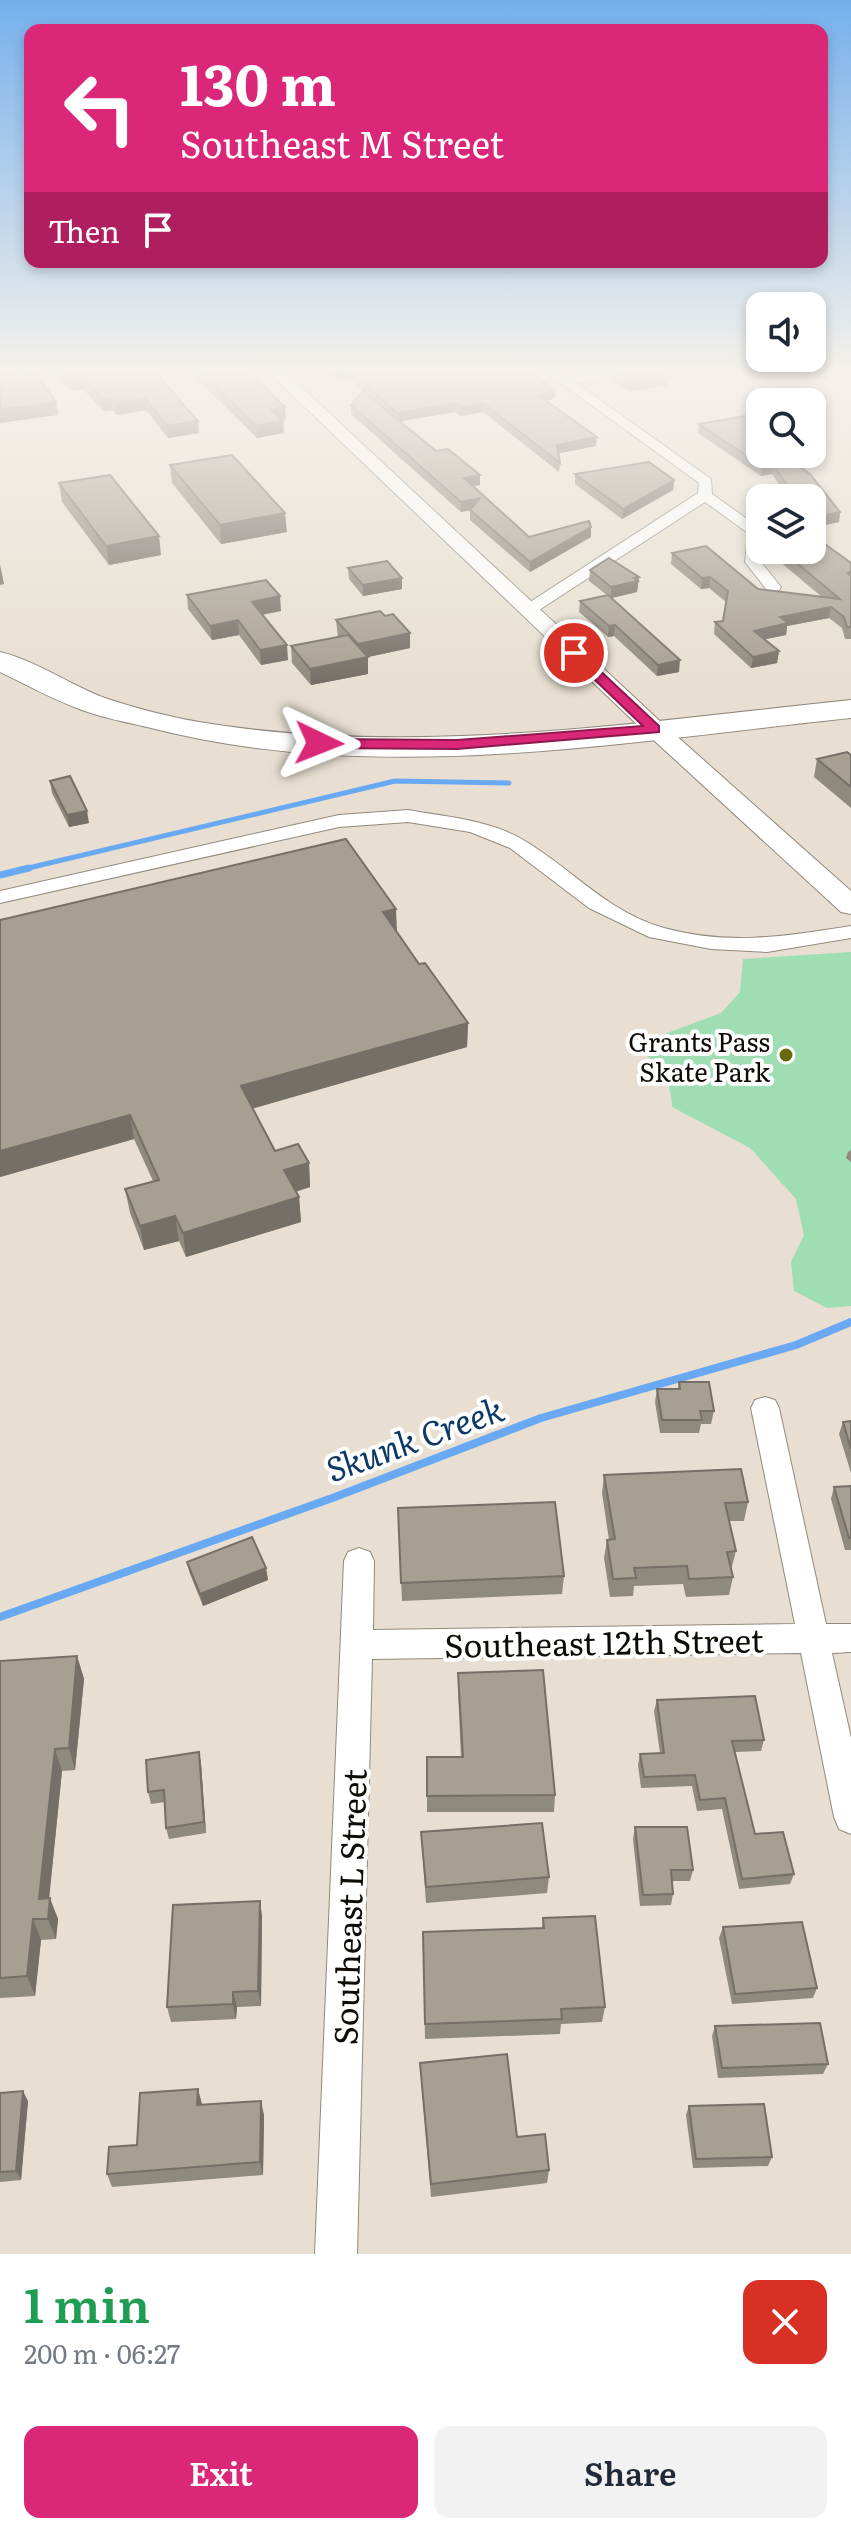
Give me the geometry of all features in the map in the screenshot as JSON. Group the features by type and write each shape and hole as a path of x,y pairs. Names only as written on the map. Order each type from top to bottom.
{"highway":[{"path":"0,661 44,683 112,708 187,727 260,739 350,745 444,745 655,729 851,709"}],"street":[{"path":"387,475 655,729 851,906"},
{"path":"696,475 706,482 705,495"},
{"path":"530,609 705,495"},
{"path":"705,495 756,532 753,562 773,587"},
{"path":"0,897 339,821 408,816 474,827 517,844 596,904 635,926 667,936 711,943 767,946 851,932"},
{"path":"765,1408 851,1817"},
{"name":"Southeast L Street","path":"336,2254 359,1561"},
{"name":"Southeast 12th Street","path":"358,1645 851,1638"}],"green space":[{"name":"Grants Pass Skate Park","path":"851,952 851,1306 827,1308 794,1291 791,1262 804,1235 796,1199 750,1148 672,1107 669,1086 661,1070 632,1046 721,1013 740,992 743,959"}],"building":[{"path":"110,475 159,536 106,546 59,483"},
{"path":"178,475 250,475 285,513 220,525"},
{"path":"431,475 479,475 464,478 529,537 589,521 591,527 530,562 470,510 480,498 461,502"},
{"path":"577,475 667,475 674,480 623,509"},
{"path":"781,475 811,475 818,484 787,484"},
{"path":"826,494 840,512 826,515"},
{"path":"826,545 851,563 851,572 848,573 851,576 851,627 847,627 844,617 831,607 780,617 788,623 754,631 779,651 753,657 715,622 723,621 728,591 710,577 702,578 672,553 706,546 758,589 840,599 798,564 826,564"},
{"path":"609,558 639,577 634,578 638,581 611,587 590,570"},
{"path":"387,561 402,578 363,585 348,568"},
{"path":"266,580 280,596 252,602 287,645 260,650 238,620 210,626 187,595"},
{"path":"608,595 680,660 658,665 615,625 609,626 580,601"},
{"path":"380,611 385,616 393,614 410,633 358,644 336,620"},
{"path":"348,635 368,657 310,669 291,646"},
{"path":"847,752 851,755 851,787 817,759"},
{"path":"70,776 87,811 67,815 50,781"},
{"path":"346,839 396,909 383,912 419,964 425,963 468,1023 241,1086 275,1151 298,1144 309,1163 284,1170 299,1197 183,1233 175,1216 140,1226 125,1189 159,1180 130,1115 0,1151 0,920"},
{"path":"679,1382 709,1382 714,1411 700,1411 702,1420 662,1420 657,1389 680,1389"},
{"path":"851,1421 851,1449 843,1422"},
{"path":"741,1469 748,1502 725,1503 736,1551 727,1552 733,1577 689,1579 687,1566 634,1568 636,1578 613,1579 607,1540 615,1539 604,1475"},
{"path":"851,1486 851,1538 849,1538 834,1487"},
{"path":"555,1502 564,1576 401,1583 398,1508"},
{"path":"252,1537 266,1568 200,1594 187,1562"},
{"path":"77,1656 69,1748 55,1749 39,1899 50,1898 48,1919 33,1919 27,1976 0,1978 0,1661"},
{"path":"543,1670 555,1795 427,1796 427,1757 463,1757 458,1673"},
{"path":"755,1696 764,1740 732,1741 755,1834 783,1832 794,1874 742,1879 725,1798 700,1800 695,1775 644,1777 640,1754 664,1753 657,1700"},
{"path":"199,1752 204,1822 166,1828 164,1790 148,1792 146,1760"},
{"path":"542,1823 549,1877 426,1887 421,1832"},
{"path":"635,1827 687,1827 693,1870 671,1870 673,1894 643,1895"},
{"path":"260,1901 258,1991 233,1992 233,2004 167,2007 173,1905"},
{"path":"595,1916 605,2007 561,2009 562,2019 425,2024 423,1932 544,1928 543,1918"},
{"path":"802,1922 817,1988 735,1994 723,1927"},
{"path":"820,2023 828,2064 722,2068 715,2026"},
{"path":"507,2054 517,2137 545,2134 549,2170 431,2184 420,2063"},
{"path":"198,2089 197,2105 261,2101 260,2162 107,2174 109,2147 137,2145 140,2093"},
{"path":"23,2091 16,2171 0,2172 0,2093"},
{"path":"764,2104 772,2157 696,2159 689,2106"}],"waterway":[{"path":"20,870 395,781 509,783"},
{"path":"0,875 29,868"},
{"name":"Skunk Creek","path":"0,1617 335,1497 541,1418 796,1345 851,1322"}],"place":[{"name":"Grants Pass Skate Park","path":"786,1055"}],"route":[{"path":"319,743 510,742 655,729 574,653"}]}
